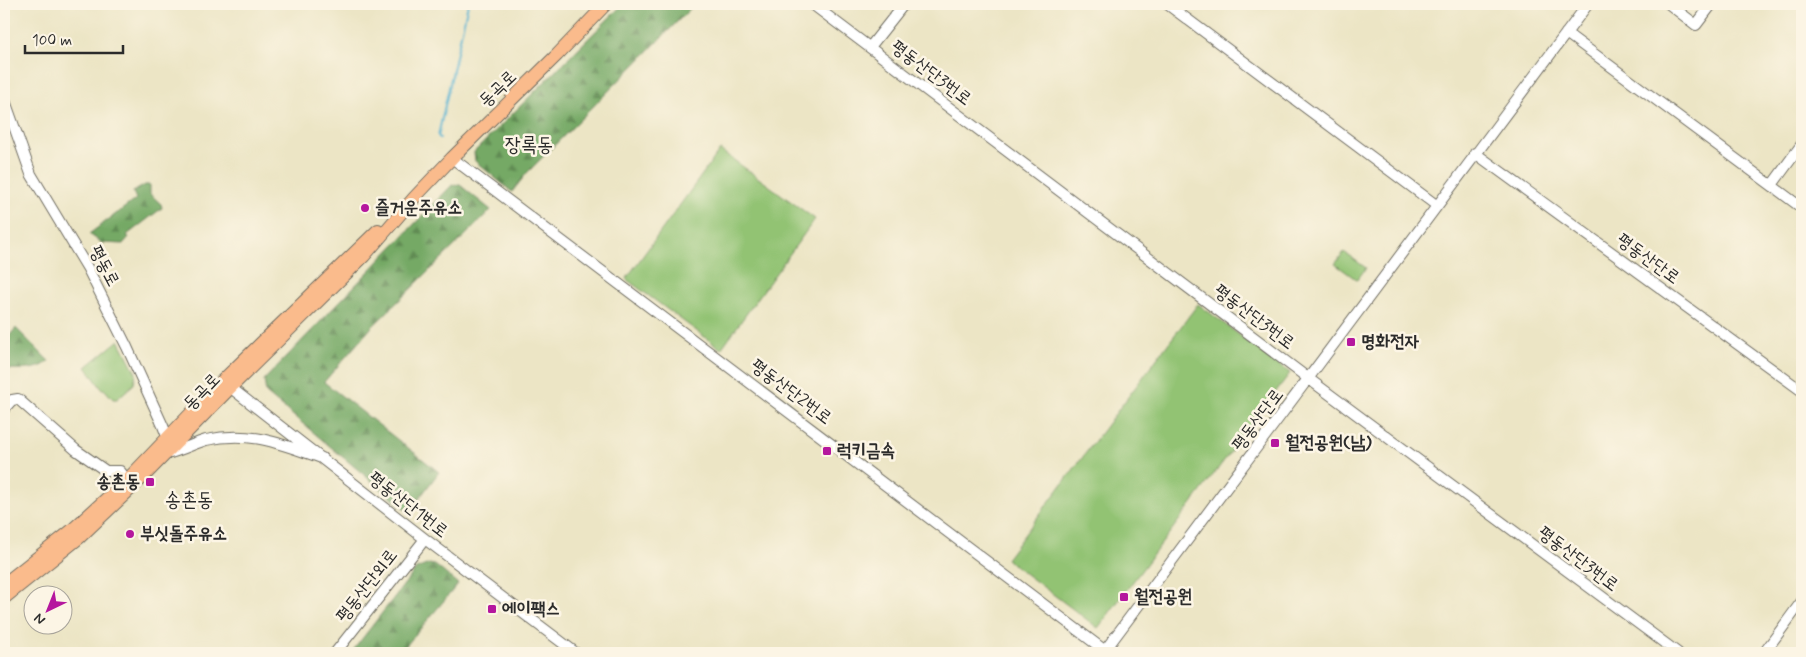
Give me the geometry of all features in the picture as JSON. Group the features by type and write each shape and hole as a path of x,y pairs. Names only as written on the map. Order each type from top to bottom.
{"main road":[{"name":"동곡로","path":"4,584 71,531 127,480 168,438 364,256 414,198 452,158 606,4"},
{"name":"동곡로","path":"4,598 80,537 166,454 226,384"}],"street":[{"name":"평동산단3번로","path":"812,4 1678,653"},
{"path":"870,48 904,4"},
{"path":"1167,4 1436,205"},
{"name":"평동산단로","path":"1105,652 1436,205 1588,4"},
{"path":"1669,4 1696,25 1712,4"},
{"path":"1566,32 1802,208"},
{"name":"평동로","path":"4,98 31,174 88,269 127,347 168,438"},
{"path":"1772,185 1802,144"},
{"name":"평동산단로","path":"1475,153 1802,391"},
{"name":"평동산단2번로","path":"452,158 1105,652"},
{"name":"평동산단1번로","path":"226,384 425,539 576,653"},
{"path":"4,409 12,400 18,399 76,450 106,471 120,471 127,480"},
{"path":"168,438 166,454 204,441 230,436 264,438 322,458"},
{"name":"평동산단외로","path":"335,653 425,539"},
{"path":"1764,653 1802,601"}],"green space":[{"path":"623,4 695,4 526,174 512,192 475,161 474,152"},
{"path":"720,150 815,219 721,349 626,279"},
{"path":"145,185 150,185 150,194 161,204 162,208 127,235 129,237 123,244 102,243 89,234 136,199 133,192"},
{"path":"452,185 460,185 491,210 371,328 324,382 439,472 412,508 405,509 266,393 264,380"},
{"path":"1344,252 1366,268 1357,280 1335,264"},
{"path":"1198,304 1290,373 1098,628 1006,559"},
{"path":"16,328 49,361 44,365 34,368 4,369 4,342"},
{"path":"119,340 136,373 134,384 117,399 113,399 102,389 86,367"},
{"path":"429,564 435,565 458,584 400,653 351,653 416,569"}],"waterway":[{"path":"440,138 438,136 468,4"}],"place":[{"name":"즐거운주유소","path":"365,208"},
{"name":"명화전자","path":"1351,342"},
{"name":"월전공원(남)","path":"1275,443"},
{"name":"럭키금속","path":"827,451"},
{"name":"송촌동","path":"150,482"},
{"name":"부싯돌주유소","path":"130,534"},
{"name":"월전공원","path":"1124,597"},
{"name":"에이팩스","path":"492,609"}],"district":[{"name":"장록동","path":"529,145"},
{"name":"송촌동","path":"189,500"}]}
